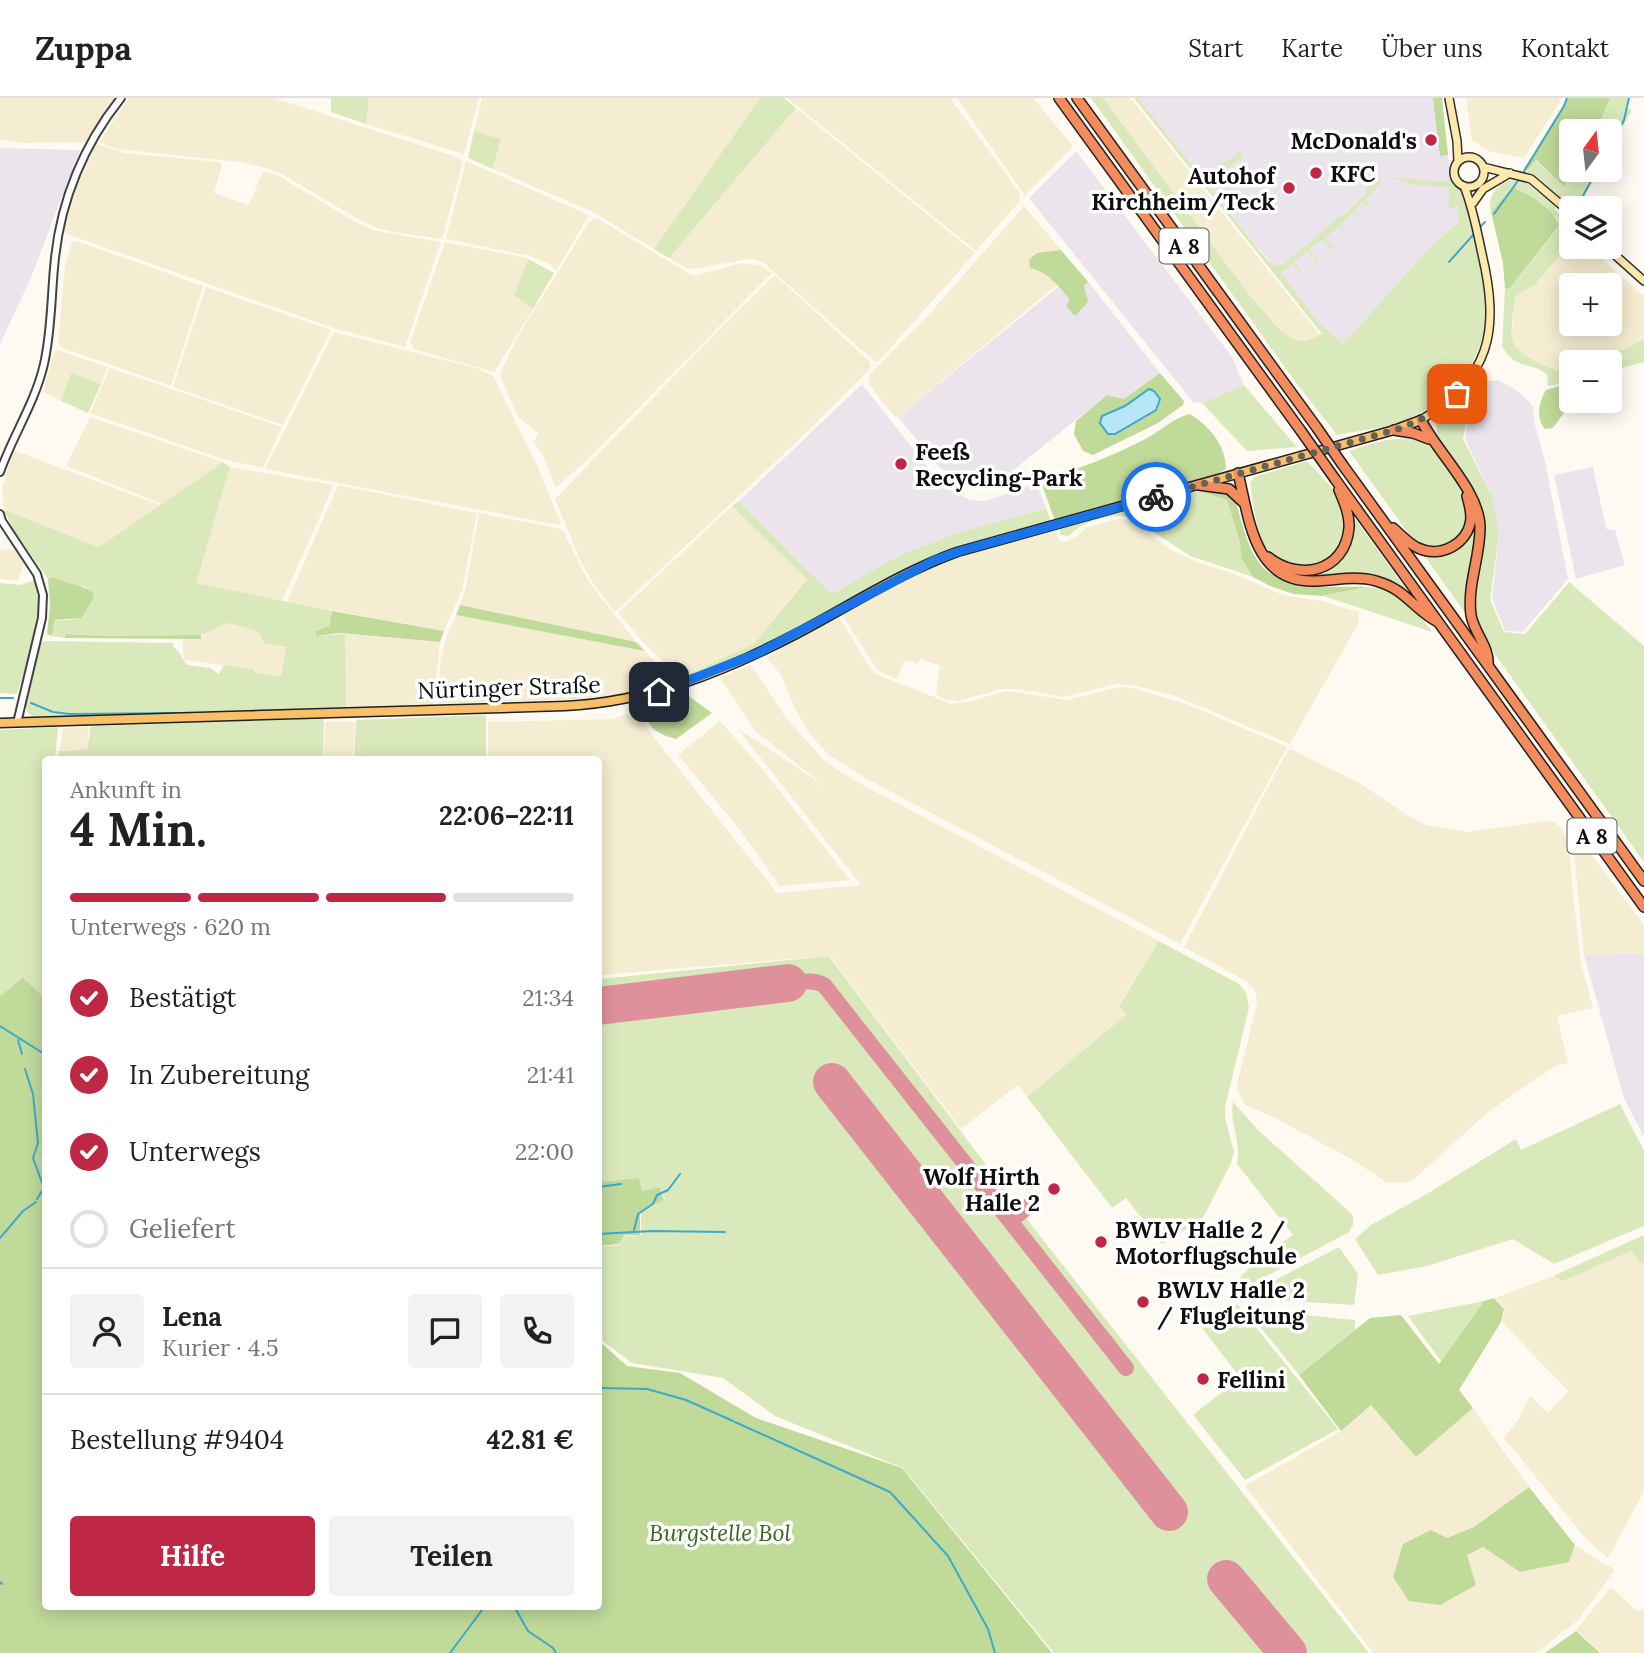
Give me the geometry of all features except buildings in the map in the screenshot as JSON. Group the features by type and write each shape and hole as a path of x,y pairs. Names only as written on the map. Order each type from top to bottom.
{"highway":[{"name":"A 8","path":"1059,98 1644,906"},
{"name":"A 8","path":"1077,98 1644,881"},
{"path":"1420,420 1476,504 1480,526 1471,615 1489,656 1488,665"},
{"path":"1394,430 1431,440"},
{"path":"1238,473 1258,545 1267,563 1283,575 1309,581 1359,578 1385,584 1402,593 1426,616 1439,623"},
{"path":"1258,545 1270,559 1296,571 1315,570 1331,561 1345,542 1349,526 1335,479"},
{"path":"1199,485 1229,489 1245,504"},
{"path":"1383,520 1419,549 1436,552 1446,550 1460,541 1469,527 1471,510 1465,488"}],"main road":[{"path":"1449,98 1457,141 1458,161 1454,174 1464,186 1473,209"},
{"path":"1457,141 1468,157"},
{"path":"1458,161 1468,157 1477,159 1483,167 1483,177"},
{"path":"1483,167 1531,179 1559,203"},
{"path":"1473,209 1475,186 1483,177 1511,173"},
{"path":"1473,209 1479,194 1493,182 1511,173"},
{"path":"1464,186 1475,186"},
{"name":"Nürtinger Straße","path":"0,723 565,706 638,698 680,685 758,653 933,561 979,545 1394,430 1420,420 1446,404 1465,384 1483,354 1490,335 1491,293 1473,209"},
{"path":"1617,259 1644,281"}],"street":[{"path":"0,472 31,405 44,365 55,256 68,196 89,146 121,98"},
{"path":"0,514 37,574 43,595 42,618 17,723"}],"shaded area":[{"path":"0,98 115,98 88,142 27,143 0,140"},
{"path":"129,98 274,98 457,157 463,162 442,239 377,228 280,173 261,167 240,162 116,149 99,142"},
{"path":"369,98 479,98 464,154 366,124"},
{"path":"482,98 760,98 654,249 593,212 493,169 501,139 474,131"},
{"path":"787,98 950,98 1020,193 1019,202 976,251"},
{"path":"957,98 1033,98 1073,146 1025,196"},
{"path":"1101,98 1130,98 1133,101 1320,335 1307,341 1295,340 1281,331 1247,292"},
{"path":"1138,98 1435,98 1457,198 1459,222 1430,247 1343,344 1318,322"},
{"path":"1466,98 1562,98 1524,158 1490,152 1472,140"},
{"path":"796,108 975,253 879,361 874,361 765,264 755,259 695,269 686,268 669,258"},
{"path":"97,144 125,153 220,162 222,165 214,193 249,205 263,171 279,176 357,223 377,231 441,242 405,347 333,328 64,233 77,185"},
{"path":"0,148 80,150 30,280 0,344"},
{"path":"1076,151 1232,357 1244,385 1202,403 1193,402 1029,198"},
{"path":"466,161 589,215 556,271 551,265 530,256 446,239"},
{"path":"1024,206 1061,250 1037,253 1040,270 1058,284 898,417 893,415 868,383 870,374 931,312"},
{"path":"597,218 693,276 742,263 762,266 772,273 557,487 544,457 533,441 539,434 517,416 500,374 518,336 589,222"},
{"path":"77,241 203,286 171,386 62,348 58,343 65,265 72,243"},
{"path":"445,242 528,258 514,295 533,309 494,372 416,350 410,342"},
{"path":"1559,256 1559,259 1602,259 1618,273 1559,273 1559,336 1622,336 1622,277 1644,296 1644,339 1622,350 1559,350 1557,371 1522,356 1511,340 1515,298 1534,286"},
{"path":"1079,270 1160,373 1124,399 1107,395 1001,480 971,489 938,466 898,417"},
{"path":"775,275 870,362 871,368 803,436 615,612 593,583 579,558 555,499"},
{"path":"206,287 331,330 283,425 173,387"},
{"path":"334,332 479,369 493,376 537,465 561,524 265,469"},
{"path":"55,349 108,367 101,384 71,374 61,401 43,392"},
{"path":"110,368 282,427 263,468 225,460 90,413"},
{"path":"1497,380 1513,388 1530,402 1533,408 1568,579 1523,632 1505,631 1492,598 1499,536 1491,494 1465,439 1470,402 1484,382"},
{"path":"862,384 937,479 953,492 970,500 986,501 1036,483 1046,508 957,533 900,555 831,594 739,501"},
{"path":"90,417 223,462 162,504 66,466"},
{"path":"13,450 160,505 99,547 4,510 2,488"},
{"path":"230,467 334,485 282,601 196,583"},
{"path":"1593,467 1606,529 1615,530 1625,565 1576,579 1554,475"},
{"path":"338,485 477,513 462,590 444,631 287,602"},
{"path":"732,506 807,578 754,644 680,678 618,613"},
{"path":"479,513 563,531 588,581 636,642 460,605 466,587"},
{"path":"1118,519 1131,521 1173,551 1197,562 1232,573 1283,595 1321,601 1359,612 1358,624 1290,744 1175,696 1132,685 1116,684 1063,697 1002,689 959,701 944,699 936,695 940,666 920,659 918,664 905,660 897,679 878,671 842,615 880,592 950,559 1054,531 1060,541 1067,542 1087,527"},
{"path":"0,548 16,550 24,563 18,581 0,579"},
{"path":"456,615 645,651 674,683 613,698 438,704 440,662"},
{"path":"839,617 876,674 952,704 1007,691 1068,700 1118,687 1133,688 1189,705 1287,747 1180,944 865,778 829,755 805,726 782,676 768,657"},
{"path":"228,623 254,630 265,644 286,647 281,678 255,673 253,669 184,660 182,639 201,639 204,632"},
{"path":"345,634 440,642 433,706 346,708"},
{"path":"751,665 786,718 825,761 857,782 1159,941 1119,1005 1127,1014 1027,1097 1018,1085 961,1129 830,956 602,975 602,756 488,756 488,722 612,719 634,712 777,893 861,885 737,728 825,786 755,731 720,677"},
{"path":"720,721 764,771 850,880 780,886 740,830 678,755"},
{"path":"325,722 355,722 353,756 324,756"},
{"path":"89,727 87,749 60,750 63,728"},
{"path":"1290,749 1358,782 1426,825 1467,832 1546,821 1555,823 1562,829 1568,842 1580,959 1593,1008 1557,1016 1568,1063 1555,1066 1488,1112 1411,1182 1387,1183 1353,1160 1245,1105 1237,1089 1257,1003 1256,993 1252,986 1235,975 1184,947"},
{"path":"1576,834 1644,925 1644,955 1584,955 1571,838"},
{"path":"1642,953 1644,1137 1624,1098 1584,955"},
{"path":"1631,1250 1644,1267 1644,1491 1608,1558 1587,1540 1504,1438 1520,1417 1530,1396 1548,1413 1568,1391 1502,1322 1505,1309 1495,1298 1553,1276 1563,1281"},
{"path":"1371,1405 1416,1457 1473,1408 1529,1487 1474,1527 1447,1538 1476,1584 1467,1555 1483,1547 1520,1572 1569,1562 1575,1545 1615,1570 1578,1620 1536,1653 1373,1653 1245,1486 1341,1431"},
{"path":"1611,1587 1638,1612 1644,1607 1644,1653 1601,1653 1576,1630"}],"green space":[{"path":"331,98 369,98 366,124 331,112"},
{"path":"760,98 784,98 796,108 669,258 654,249"},
{"path":"1091,98 1101,98 1106,102 1247,292 1281,331 1295,340 1307,341 1322,334 1134,98 1138,98 1203,179 1240,151 1243,156 1208,185 1268,261 1277,266 1284,264 1342,217 1367,192 1365,189 1381,176 1380,186 1376,186 1365,200 1371,206 1363,202 1354,211 1361,218 1352,213 1340,225 1346,234 1338,227 1325,238 1334,248 1332,250 1323,239 1309,250 1319,261 1308,251 1294,262 1302,275 1292,264 1288,270 1286,268 1281,273 1318,322 1343,344 1430,247 1459,222 1457,204 1452,209 1449,208 1449,187 1413,185 1390,177 1447,182 1448,179 1463,191 1485,288 1486,321 1474,359 1464,375 1436,403 1419,414 1377,428 1337,435 1297,384"},
{"path":"1433,98 1442,98 1448,155 1440,156"},
{"path":"1566,98 1610,98 1601,119 1559,119 1559,182 1567,182 1564,187 1536,160 1526,172 1523,170"},
{"path":"1610,98 1630,98 1627,107 1632,110 1622,128 1622,119 1601,119"},
{"path":"474,131 501,139 493,169 468,158"},
{"path":"1535,160 1564,187 1567,182 1592,182 1585,196 1559,196 1527,172"},
{"path":"1511,180 1527,184 1555,205 1559,214 1559,227 1557,218 1513,188 1491,212 1490,201 1501,185"},
{"path":"1512,188 1540,203 1552,214 1559,226 1509,289 1505,288 1503,263 1491,212"},
{"path":"1559,227 1559,256 1534,286 1515,298 1512,337 1519,351 1527,357 1559,371 1559,384 1548,386 1547,375 1513,360 1502,346 1505,288 1509,289"},
{"path":"1061,250 1088,282 1084,286 1088,302 1075,316 1066,306 1070,300 1057,285 1048,276 1030,268 1029,260 1037,253"},
{"path":"528,259 554,273 533,309 514,295"},
{"path":"1644,339 1644,362 1622,368 1622,350"},
{"path":"71,373 101,384 88,413 61,401"},
{"path":"1160,373 1184,401 1183,405 1158,423 1093,455 1083,451 1074,434 1076,421 1107,395 1124,399","holes":["1142,393 1147,417 1124,429 1104,428 1100,423 1102,416 1125,406"]},
{"path":"1480,377 1482,379 1469,401 1463,439 1492,496 1499,535 1490,599 1504,632 1525,634 1569,582 1644,646 1644,862 1349,451 1394,439 1421,441 1437,433 1436,423"},
{"path":"1244,385 1297,447 1247,451 1202,403"},
{"path":"1559,386 1559,413 1565,413 1553,428 1545,429 1539,410 1546,390"},
{"path":"1190,414 1204,424 1220,444 1226,469 1055,521 1041,482 1121,451 1178,418"},
{"path":"1307,461 1338,497 1346,528 1338,549 1331,557 1321,563 1296,565 1277,559 1264,544 1256,519 1250,483 1254,477"},
{"path":"223,462 230,467 196,583 332,611 329,626 316,631 316,636 345,634 346,708 35,718 27,712 25,698 39,644 45,641 173,643 187,665 210,668 219,674 224,665 254,669 255,673 281,677 286,647 265,644 254,630 228,623 201,635 52,636 55,621 75,619 86,611 90,605 86,587 61,582 53,577 48,579 13,529 4,510 99,547"},
{"path":"1218,490 1227,493 1235,501 1252,551 1267,571 1286,581 1309,586 1367,587 1322,596 1294,594 1253,577 1241,558 1240,543 1227,500 1199,491"},
{"path":"1199,491 1227,500 1240,543 1241,558 1253,577 1190,556 1126,516 1099,519 1082,526 1069,536 1060,535 1060,527"},
{"path":"739,501 831,594 900,555 957,533 1046,508 1050,519 1048,523 936,556 757,650 682,681 680,678 754,644 807,579 732,506"},
{"path":"1351,513 1405,590 1379,577 1367,575 1314,577 1290,574 1289,571 1335,561"},
{"path":"53,577 94,594 81,618 55,620 52,636 47,634 50,606 48,579"},
{"path":"35,580 38,594 37,623 17,694 0,693 0,583 20,585"},
{"path":"1367,587 1390,590 1412,606 1432,632 1323,596"},
{"path":"460,605 636,642 645,651 456,615"},
{"path":"332,611 444,631 440,642 340,633 316,636 316,631 329,626"},
{"path":"66,634 201,635 201,639 65,638"},
{"path":"682,691 712,713 676,739 652,727 642,703"},
{"path":"486,715 486,756 354,756 356,720"},
{"path":"324,718 323,756 58,756 59,751 87,749 91,726"},
{"path":"58,727 55,756 42,756 42,995 23,979 0,996 0,730"},
{"path":"1159,941 1239,984 1246,992 1249,1008 1225,1107 1225,1118 1234,1152 1231,1163 1203,1218 1162,1244 1126,1198 1112,1208 1027,1097 1127,1014 1119,1006"},
{"path":"829,956 1029,1222 1369,1653 1054,1653 903,1468 775,1416 723,1378 632,1363 602,1340 602,1247 619,1245 625,1236 641,1235 641,1213 665,1199 660,1187 642,1191 639,1178 602,1182 602,979"},
{"name":"Burgstelle Bol","path":"23,978 42,995 42,1610 602,1610 602,1344 627,1366 680,1373 756,1418 902,1468 1052,1653 0,1653 0,996"},
{"path":"1233,1102 1259,1131 1353,1215 1353,1225 1349,1232 1246,1287 1239,1278 1261,1257 1293,1235 1237,1164"},
{"path":"1620,1104 1644,1151 1644,1226 1554,1264 1513,1239 1427,1266 1378,1275 1355,1239 1371,1225 1516,1139 1521,1150"},
{"path":"639,1178 642,1191 660,1187 664,1200 640,1212 640,1235 625,1235 619,1244 602,1246 602,1182"},
{"path":"1644,1235 1644,1267 1631,1251 1563,1281 1553,1276"},
{"path":"1339,1247 1358,1274 1354,1305 1256,1299 1252,1292"},
{"path":"1494,1298 1504,1309 1501,1322 1459,1390 1473,1408 1416,1457 1371,1405 1341,1431 1299,1375 1370,1318 1401,1315 1439,1364 1484,1301"},
{"path":"1484,1301 1441,1361 1408,1316"},
{"path":"1237,1304 1338,1429 1245,1480 1193,1415 1231,1385 1233,1388 1242,1380 1202,1328"},
{"path":"1246,1309 1355,1320 1355,1330 1299,1375"},
{"path":"1529,1487 1575,1545 1569,1562 1520,1572 1483,1547 1467,1555 1476,1585 1440,1605 1409,1601 1393,1577 1403,1544 1431,1530 1447,1538 1474,1527"},
{"path":"1576,1631 1600,1653 1545,1653"}],"water":[{"path":"1149,389 1160,399 1156,410 1115,434 1108,434 1100,423 1102,416 1125,406"}],"waterway":[{"path":"1523,173 1567,98"},
{"path":"1622,124 1629,98"},
{"path":"1494,214 1520,178"},
{"path":"1583,196 1590,182"},
{"path":"1480,227 1485,222"},
{"path":"1449,262 1474,234"},
{"path":"0,698 13,698"},
{"path":"31,703 53,712 70,714 177,713"},
{"path":"0,1026 42,1052"},
{"path":"18,1040 22,1054"},
{"path":"25,1069 33,1094 38,1143 33,1158 42,1183"},
{"path":"634,1230 638,1214 653,1204 657,1195 668,1190 680,1174"},
{"path":"602,1186 621,1184"},
{"path":"37,1199 42,1191"},
{"path":"0,1238 23,1211 36,1202"},
{"path":"602,1234 725,1232"},
{"path":"602,1388 647,1389 686,1400 733,1421"},
{"path":"735,1422 890,1492 948,1556 988,1629 995,1653"},
{"path":"450,1653 482,1610"},
{"path":"516,1610 528,1631 556,1653"}],"taxiway":[{"path":"788,983 811,981 824,985 1126,1368"},
{"path":"1010,1221 1030,1205"}],"runway":[{"path":"602,1006 788,983"},
{"path":"832,1082 1169,1512"},
{"path":"1226,1579 1288,1653"}],"way so far":[{"path":"1156,497 1398,429 1436,411 1457,394"}],"place":[{"name":"McDonald's","path":"1431,140"},
{"name":"KFC","path":"1316,173"},
{"name":"Autohof Kirchheim/Teck","path":"1289,188"},
{"name":"Feeß Recycling-Park","path":"901,464"},
{"name":"Wolf Hirth Halle 2","path":"1054,1189"},
{"name":"BWLV Halle 2 / Motorflugschule","path":"1101,1242"},
{"name":"BWLV Halle 2 / Flugleitung","path":"1143,1302"},
{"name":"Fellini","path":"1203,1379"}],"route":[{"path":"659,692 758,653 909,571 933,561 1156,497"}]}
